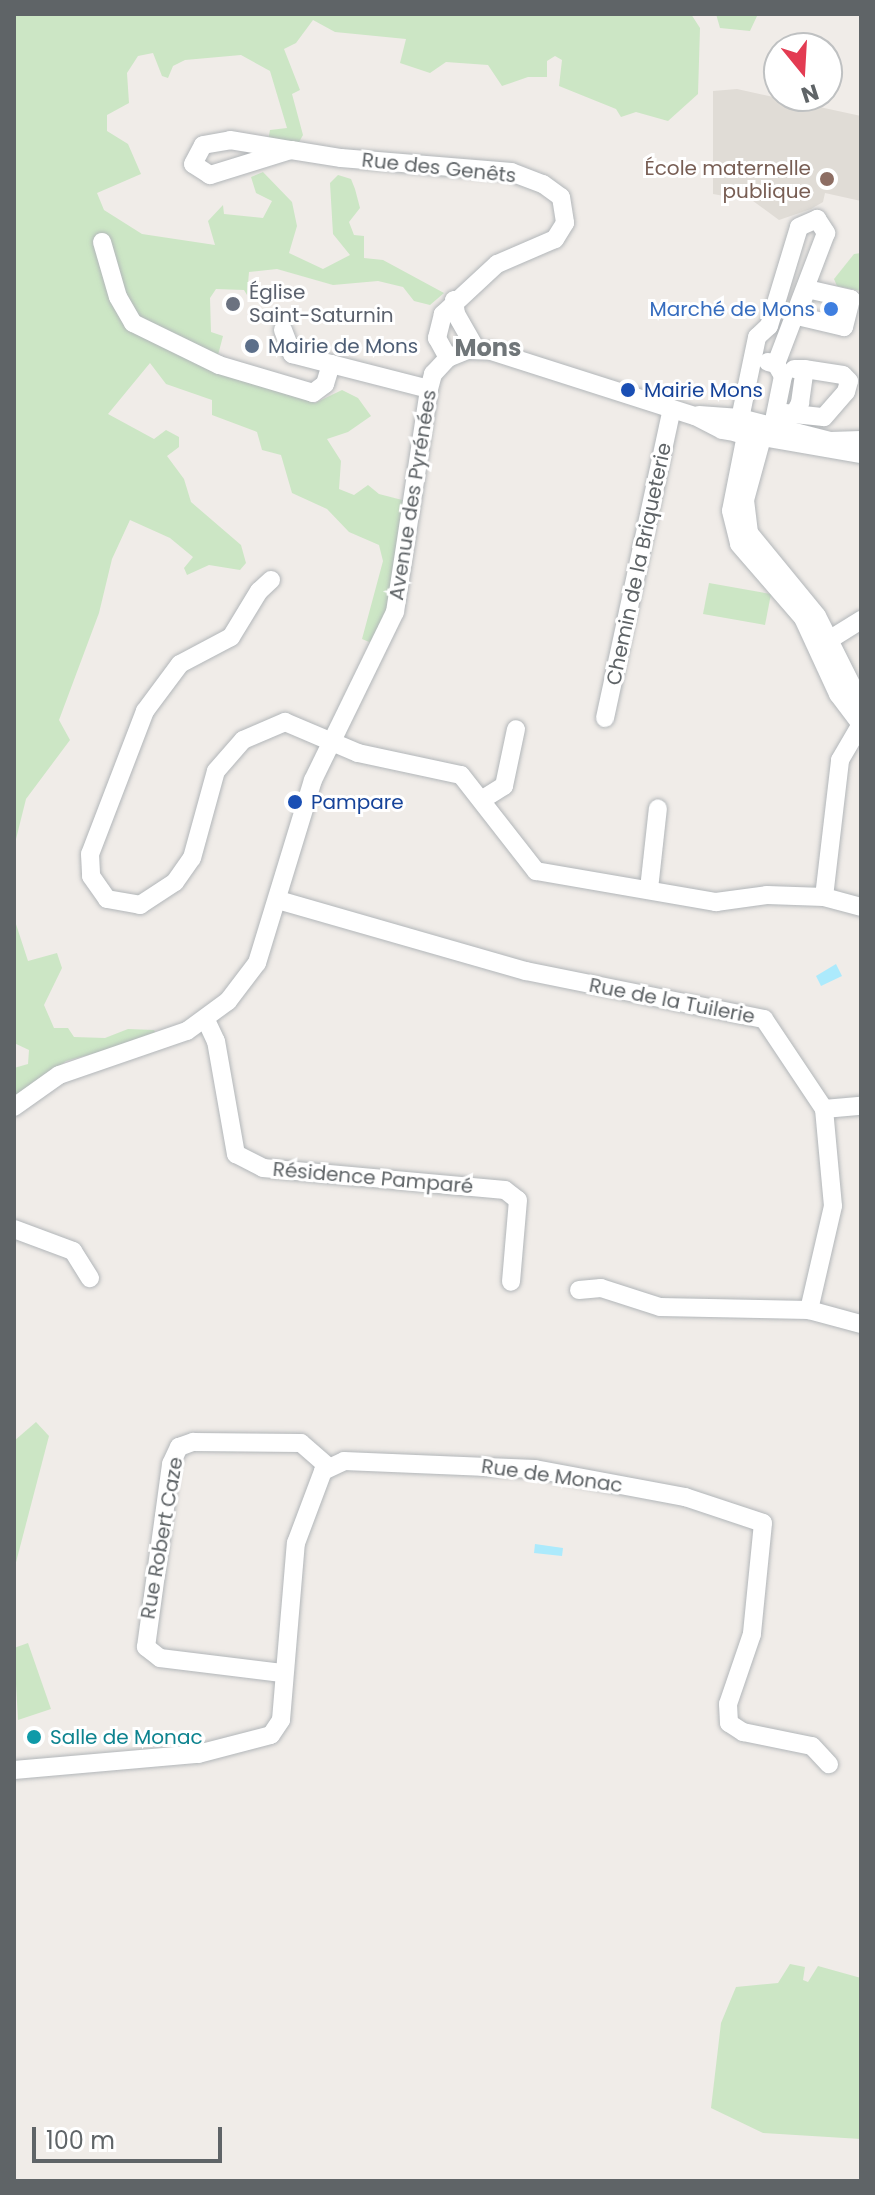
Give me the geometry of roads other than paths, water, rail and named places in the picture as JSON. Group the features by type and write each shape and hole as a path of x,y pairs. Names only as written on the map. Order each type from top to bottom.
{"street":[{"name":"Rue des Genêts","path":"291,150 511,172 557,193 566,216 555,239 497,264 454,300 437,330 448,358"},
{"path":"761,424 751,368 757,337 769,326 799,227 817,219 826,233 761,424 738,505 735,534 824,644 861,704"},
{"path":"102,242 124,311 142,330 219,365 313,393 325,384 331,364"},
{"path":"454,300 456,314 476,349"},
{"path":"283,330 292,354 429,389"},
{"path":"448,358 476,349 695,416 761,424 830,441 861,440"},
{"name":"Avenue des Pyrénées","path":"14,1107 59,1075 169,1040 206,1020 257,963 304,804 330,741 382,644 401,592 429,389 433,374 448,358"},
{"path":"751,368 762,361 779,370 805,369 843,375 849,381 846,392 824,417 761,424"},
{"path":"761,424 805,369"},
{"name":"Chemin de la Briqueterie","path":"605,718 672,409"},
{"path":"761,424 861,454"},
{"path":"271,580 259,591 231,637 180,664 149,703 93,843 89,865 94,885 107,899 130,906 149,901 175,882 192,858 216,771 252,734 285,722 380,759 461,775 483,799 521,858 536,871 716,902 767,895 824,897 861,907"},
{"path":"824,644 861,620"},
{"path":"824,644 838,694 861,724 842,750 824,897"},
{"path":"483,799 504,786 516,729"},
{"path":"649,889 658,808"},
{"name":"Rue de la Tuilerie","path":"278,900 526,971 758,1015 769,1025 824,1109 833,1206 809,1310"},
{"name":"Résidence Pamparé","path":"206,1020 216,1041 236,1154 263,1168 505,1190 518,1200 511,1282"},
{"path":"824,1109 861,1106"},
{"path":"14,1229 73,1251 90,1278"},
{"path":"579,1290 601,1288 660,1307 809,1310 861,1324"},
{"name":"Rue Robert Caze","path":"282,1673 160,1658 146,1647 171,1464 179,1447 193,1442 286,1443 309,1445 327,1466"},
{"name":"Rue de Monac","path":"327,1466 344,1461 535,1469 685,1497 763,1523 752,1634 728,1704 729,1723 743,1732 812,1746 829,1764"},
{"path":"14,1770 198,1754 258,1740 277,1729 293,1555 327,1466"}],"water":[{"path":"836,964 842,976 821,986 816,976"},
{"path":"535,1544 563,1548 562,1556 534,1553"}],"place":[{"name":"École maternelle publique","path":"827,179"},
{"name":"Église Saint-Saturnin","path":"233,304"},
{"name":"Marché de Mons","path":"831,309"},
{"name":"Mairie de Mons","path":"252,346"},
{"name":"Mairie Mons","path":"628,390"},
{"name":"Pampare","path":"295,802"},
{"name":"Salle de Monac","path":"34,1737"}],"district":[{"name":"Mons","path":"488,348"}]}
